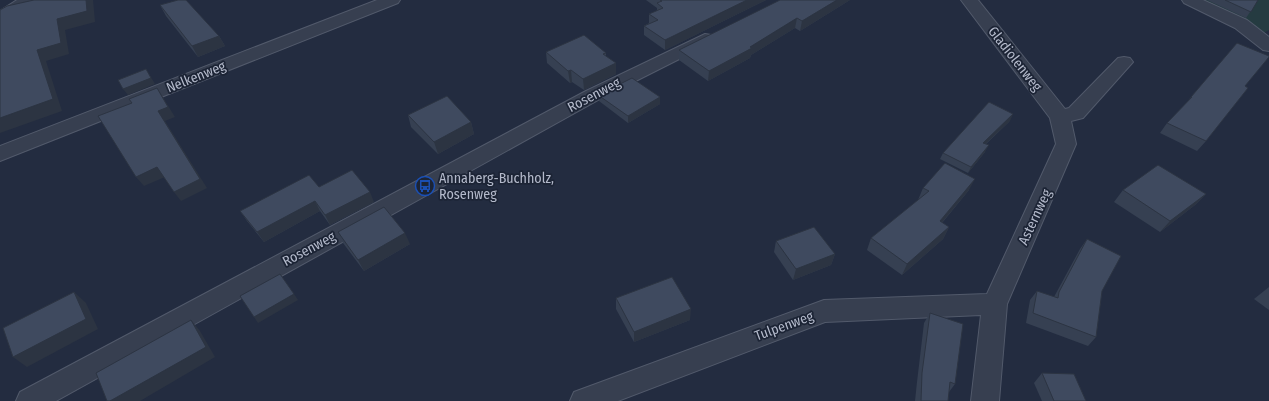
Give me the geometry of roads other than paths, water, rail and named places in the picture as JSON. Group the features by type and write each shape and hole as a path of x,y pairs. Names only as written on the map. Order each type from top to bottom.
{"street":[{"path":"0,18 28,0"},
{"name":"Nelkenweg","path":"0,154 392,0"},
{"name":"Gladiolenweg","path":"969,0 1060,117"},
{"path":"1190,0 1241,24 1268,45"},
{"name":"Rosenweg","path":"30,401 593,95 726,28"},
{"path":"1060,117 1076,113 1124,62"},
{"name":"Asternweg","path":"985,401 994,304 1054,174 1066,144 1060,117"},
{"name":"Tulpenweg","path":"584,401 824,311 994,304"}],"place":[{"name":"Annaberg-Buchholz, Rosenweg","path":"425,186"}]}
